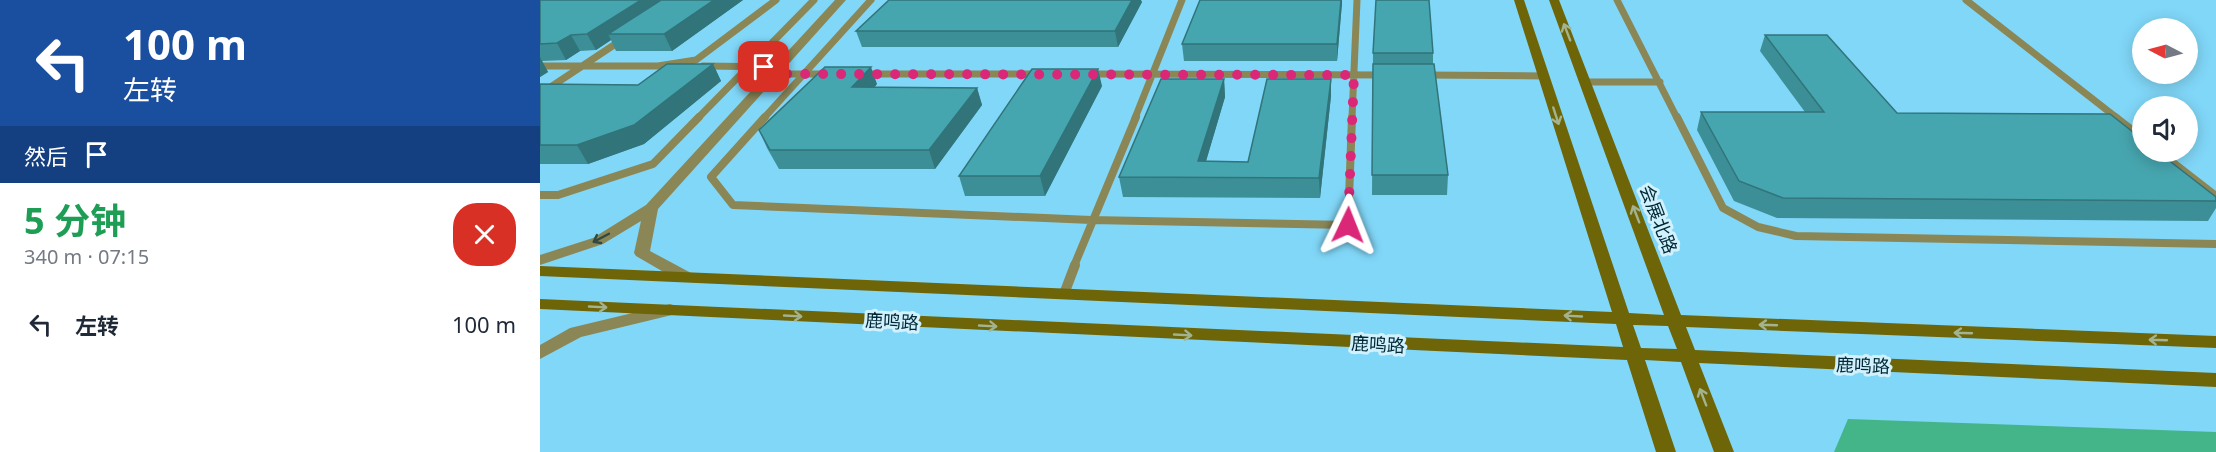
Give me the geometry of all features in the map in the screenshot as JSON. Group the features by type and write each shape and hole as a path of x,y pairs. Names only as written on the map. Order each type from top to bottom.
{"main road":[{"path":"1519,0 1666,452"},
{"name":"会展北路","path":"1554,0 1677,321 1724,452"},
{"name":"鹿鸣路","path":"540,271 1677,321 2216,342"},
{"name":"鹿鸣路","path":"540,304 2216,380"}],"street":[{"path":"540,260 598,241 651,208 841,0"},
{"path":"651,208 642,253 685,277"},
{"path":"540,353 576,332 670,310"}],"lane":[{"path":"658,66 696,60 776,0"},
{"path":"540,195 558,195 653,164 814,0"},
{"path":"871,0 711,177 733,205 1091,219 1348,225 1357,0"},
{"path":"1064,294 1091,219 1154,74 1182,0"},
{"path":"1617,0 1723,208 1758,227 1796,236 2216,244"},
{"path":"1966,0 2132,130"},
{"path":"540,94 633,33"},
{"path":"540,66 748,67 804,74 839,74"},
{"path":"851,74 1049,74"},
{"path":"1084,74 1389,75"},
{"path":"1413,75 1544,76"},
{"path":"1586,82 1660,82"},
{"path":"2172,162 2216,196"}],"green space":[{"path":"1848,419 2216,432 2216,452 1834,452"}],"building":[{"path":"540,0 641,0 587,34 571,35 557,43 540,44"},
{"path":"661,0 714,0 664,34 608,34"},
{"path":"889,0 1132,0 1115,31 856,31"},
{"path":"1200,0 1341,0 1337,44 1182,44"},
{"path":"1376,0 1429,0 1433,53 1373,53"},
{"path":"1765,35 1827,35 1897,113 2110,114 2132,131 2132,162 2171,162 2216,197 2216,201 1783,198 1739,181 1701,112 1824,112"},
{"path":"667,64 713,64 634,125 577,145 540,145 540,84 638,85"},
{"path":"1373,64 1434,64 1448,175 1372,175"},
{"path":"825,67 871,67 852,87 977,88 929,150 770,150 759,130"},
{"path":"1032,69 1098,69 1040,176 959,176"},
{"path":"1161,79 1224,79 1198,161 1248,162 1267,79 1331,79 1319,178 1119,177"}],"route":[{"path":"764,67 779,68 774,74 1354,75 1348,225"}]}
